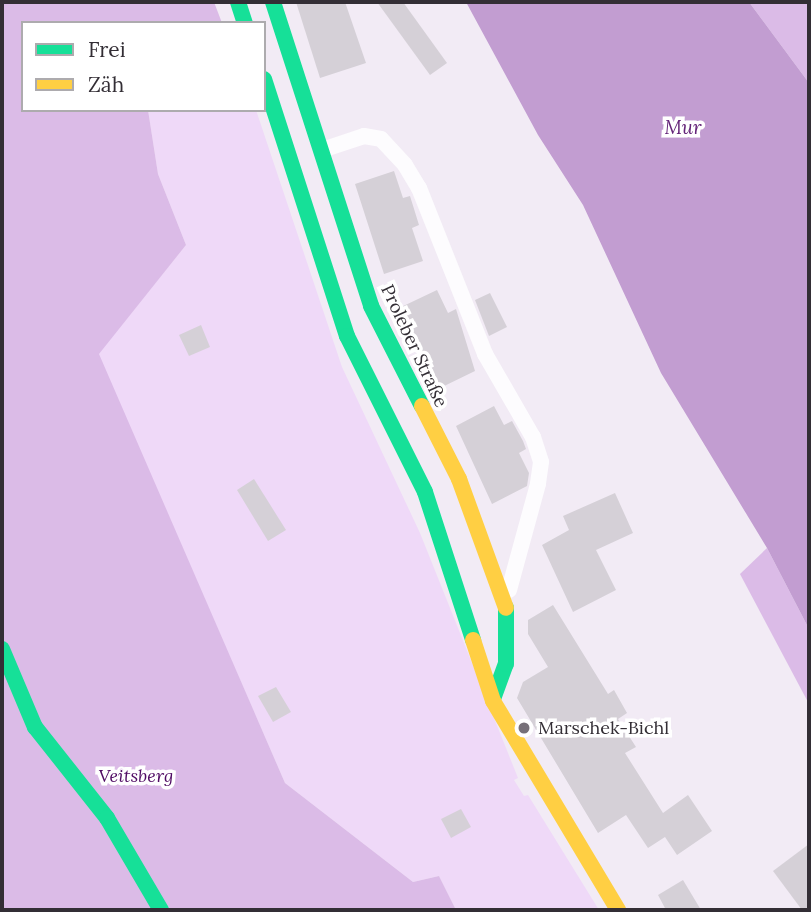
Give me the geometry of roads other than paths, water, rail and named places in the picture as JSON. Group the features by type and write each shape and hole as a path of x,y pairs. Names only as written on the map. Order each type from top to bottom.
{"street":[{"path":"238,2 244,21"},
{"name":"Proleber Straße","path":"273,2 371,306 459,479 506,599 506,664 492,701"},
{"path":"266,85 347,336 425,492 492,701 618,910"},
{"path":"2,649 35,727 107,818 144,875 160,910"}],"lane":[{"path":"322,150 363,136 380,139 405,165 419,188 485,354 533,437 541,462 538,484 506,599"}],"water":[{"name":"Mur","path":"466,2 749,2 809,83 809,629 767,548 661,373 583,205 538,135"}],"place":[{"name":"Marschek-Bichl","path":"524,728"}],"park label":[{"name":"Veitsberg","path":"136,776"}]}
